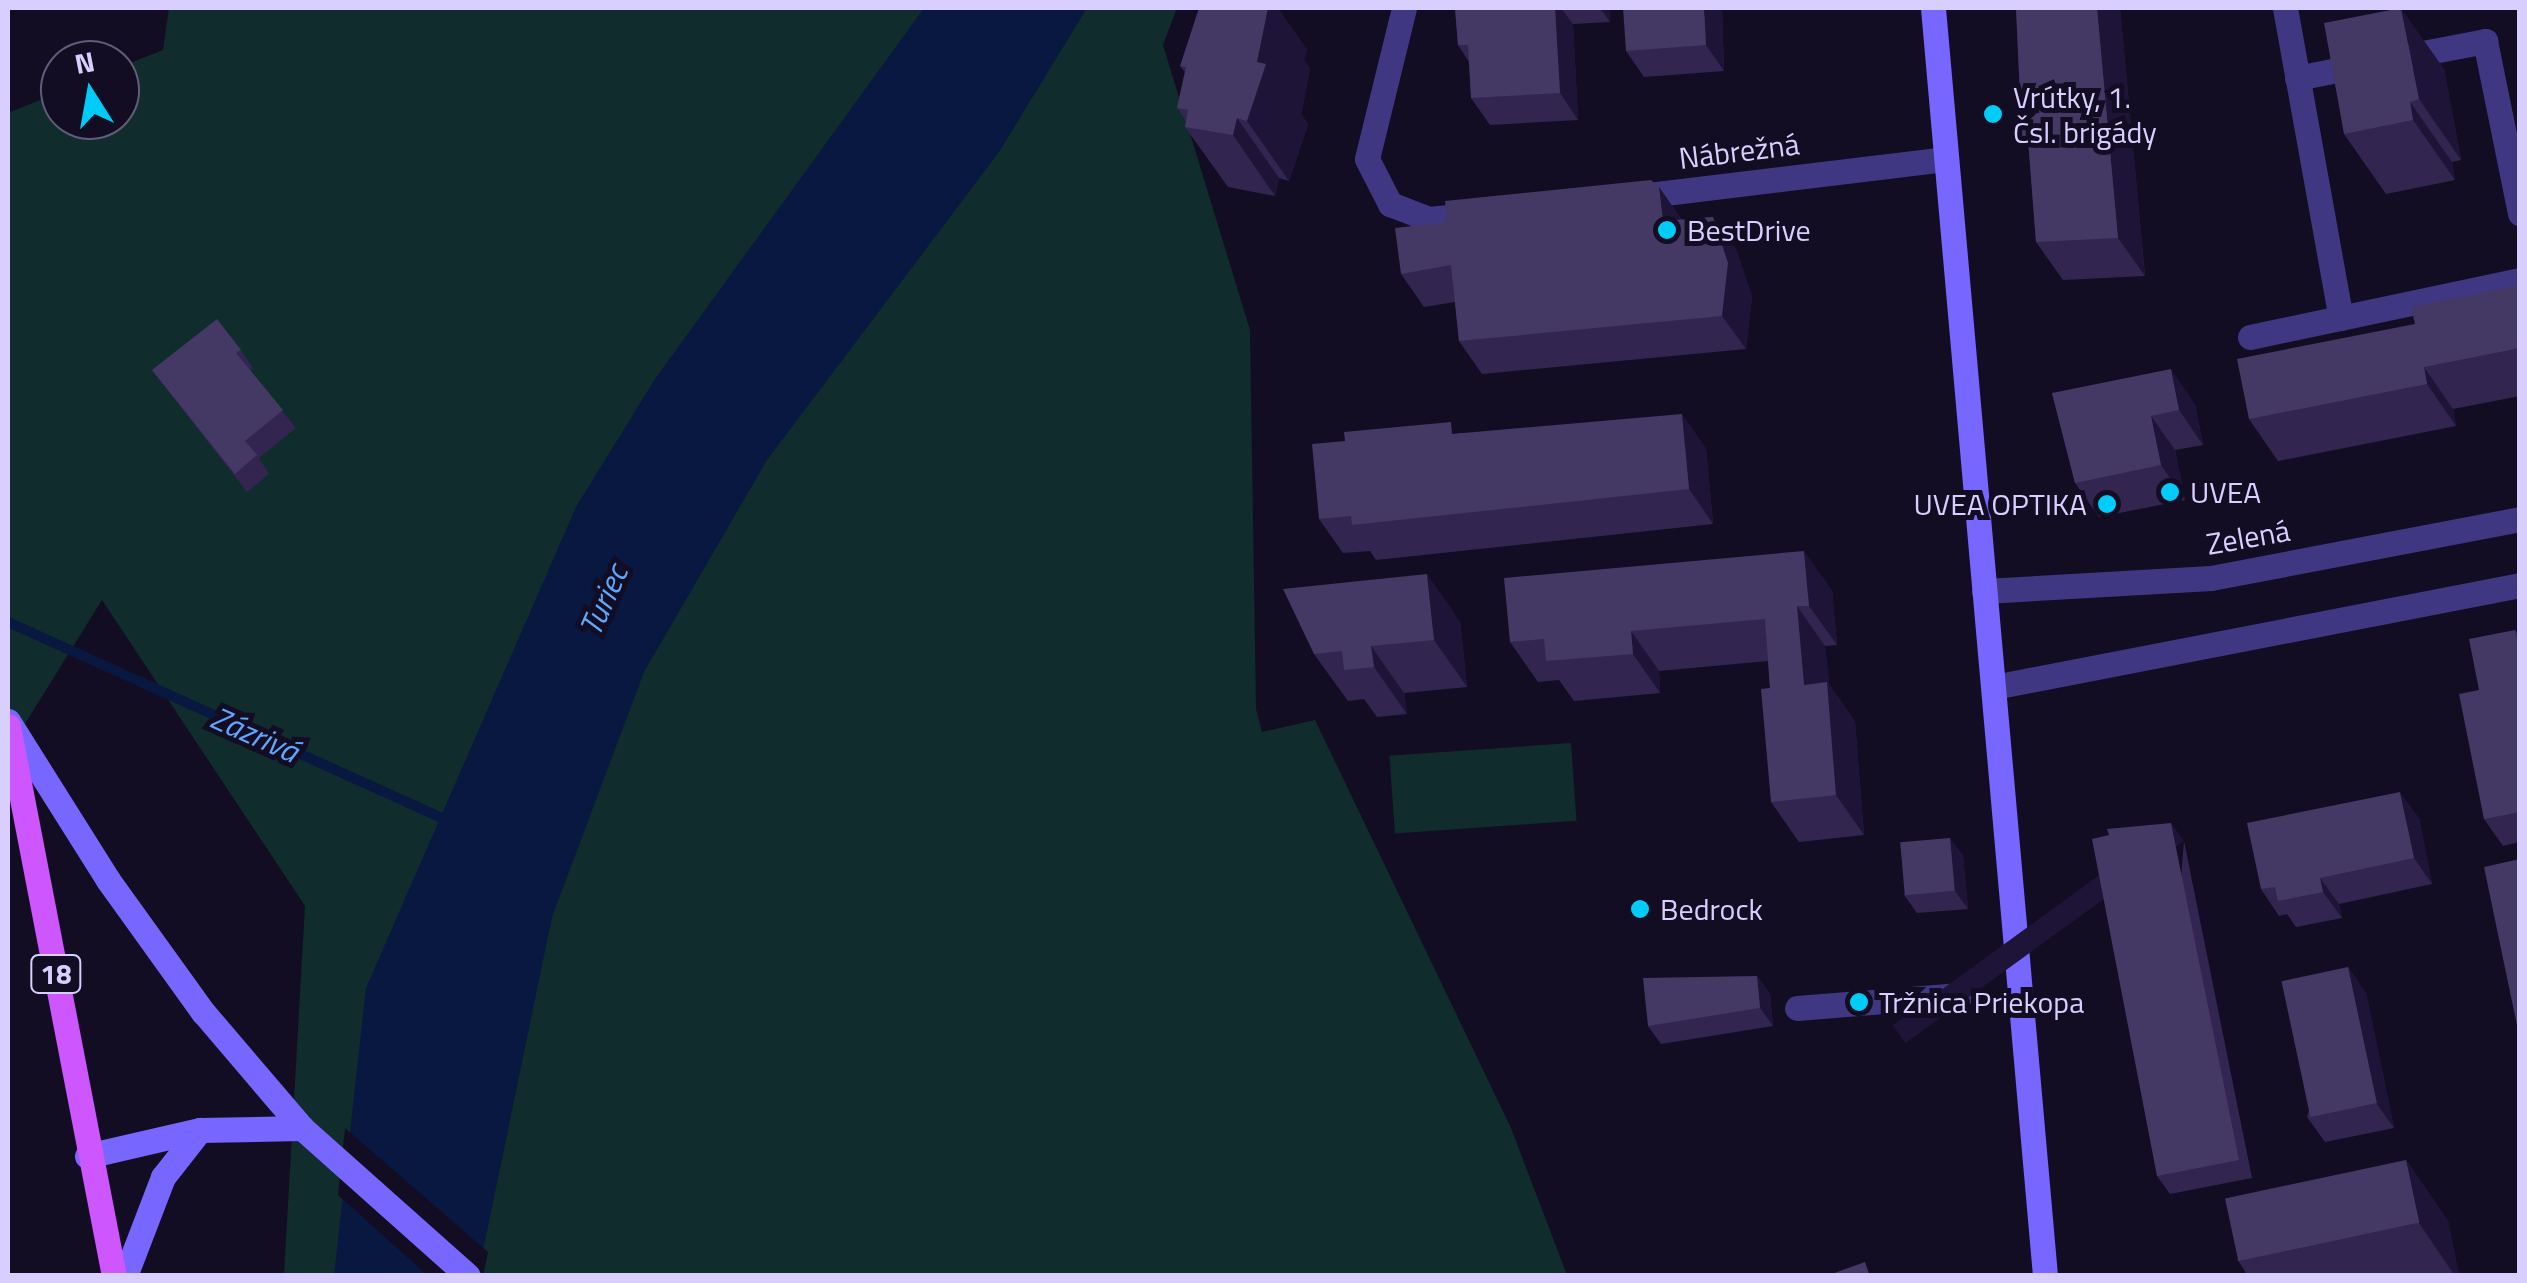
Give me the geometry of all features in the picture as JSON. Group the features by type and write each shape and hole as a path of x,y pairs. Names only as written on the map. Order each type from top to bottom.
{"main road":[{"name":"18","path":"8,723 86,1156 114,1276"}],"street":[{"path":"1404,8 1368,160 1390,204 1429,219 1511,211"},
{"path":"1933,8 2045,1276"},
{"path":"2284,8 2341,318"},
{"path":"2298,78 2485,41 2520,213"},
{"name":"Nábrežná","path":"1610,200 1945,159"},
{"path":"2250,337 2520,280"},
{"name":"Zelená","path":"1984,591 2212,578 2520,519"},
{"path":"1994,687 2520,585"},
{"path":"8,723 159,954 302,1128 468,1276"},
{"path":"1797,1008 1960,994"},
{"path":"86,1156 200,1130 302,1128"},
{"path":"125,1276 163,1178 200,1130"}],"green space":[{"path":"169,8 1177,8 1163,45 1250,330 1256,709 1262,732 1315,720 1511,1128 1567,1275 284,1275 305,906 102,600 8,751 8,113 40,100 40,140 140,140 140,59 163,50"},
{"path":"1571,743 1576,821 1395,834 1389,756"}],"water":[{"name":"Turiec","path":"924,8 1087,8 999,152 767,460 644,672 552,917 478,1275 334,1276 366,988 576,507 655,379"}],"pier":[{"path":"345,1128 488,1252 483,1276 428,1276 338,1195"}],"building":[{"path":"1199,8 1268,8 1257,62 1266,64 1247,121 1237,118 1233,135 1185,127 1188,110 1177,108 1186,67 1180,66"},
{"path":"1455,8 1555,8 1560,93 1471,98 1468,45 1458,45"},
{"path":"1623,8 1704,8 1706,45 1626,51"},
{"path":"2016,8 2097,8 2118,238 2036,242 2028,140 2022,139"},
{"path":"2401,8 2419,99 2410,102 2413,120 2344,134 2324,23"},
{"path":"1651,180 1659,187 1663,221 1713,217 1728,263 1722,316 1459,341 1451,265 1401,274 1395,228 1447,222 1445,201"},
{"path":"2520,285 2520,348 2424,367 2427,384 2249,419 2237,359 2415,324 2411,307"},
{"path":"217,319 241,350 236,353 283,410 245,441 257,455 235,474 152,370"},
{"path":"2171,369 2179,410 2151,416 2161,465 2075,483 2052,393"},
{"path":"1682,414 1689,489 1352,525 1351,516 1319,519 1312,444 1345,441 1344,432 1451,422 1452,434"},
{"path":"1804,551 1809,606 1797,606 1804,685 1827,682 1836,795 1771,802 1761,689 1770,688 1765,619 1631,631 1633,654 1546,661 1544,639 1510,642 1504,578"},
{"path":"1427,574 1434,640 1371,646 1374,667 1344,670 1342,651 1314,654 1283,589"},
{"path":"2515,630 2520,653 2520,812 2484,819 2459,694 2479,690 2469,639"},
{"path":"2400,792 2414,858 2320,878 2323,892 2278,901 2275,887 2261,889 2247,823"},
{"path":"2171,823 2239,1160 2157,1176 2092,839 2109,835 2107,829"},
{"path":"1950,838 1955,891 1905,895 1900,842"},
{"path":"2520,859 2520,1040 2484,867"},
{"path":"2348,967 2377,1103 2310,1117 2281,981"},
{"path":"1757,976 1760,1008 1648,1026 1643,978"},
{"path":"2406,1160 2419,1223 2238,1261 2225,1198"},
{"path":"1865,1262 1870,1276 1826,1276"}],"waterway":[{"name":"Zázrivá","path":"8,622 453,823"}],"place":[{"name":"Vrútky, 1. Čsl. brigády","path":"1993,114"},
{"name":"BestDrive","path":"1667,230"},
{"name":"UVEA","path":"2170,492"},
{"name":"UVEA OPTIKA","path":"2107,504"},
{"name":"Bedrock","path":"1640,909"},
{"name":"Tržnica Priekopa","path":"1859,1002"}]}
